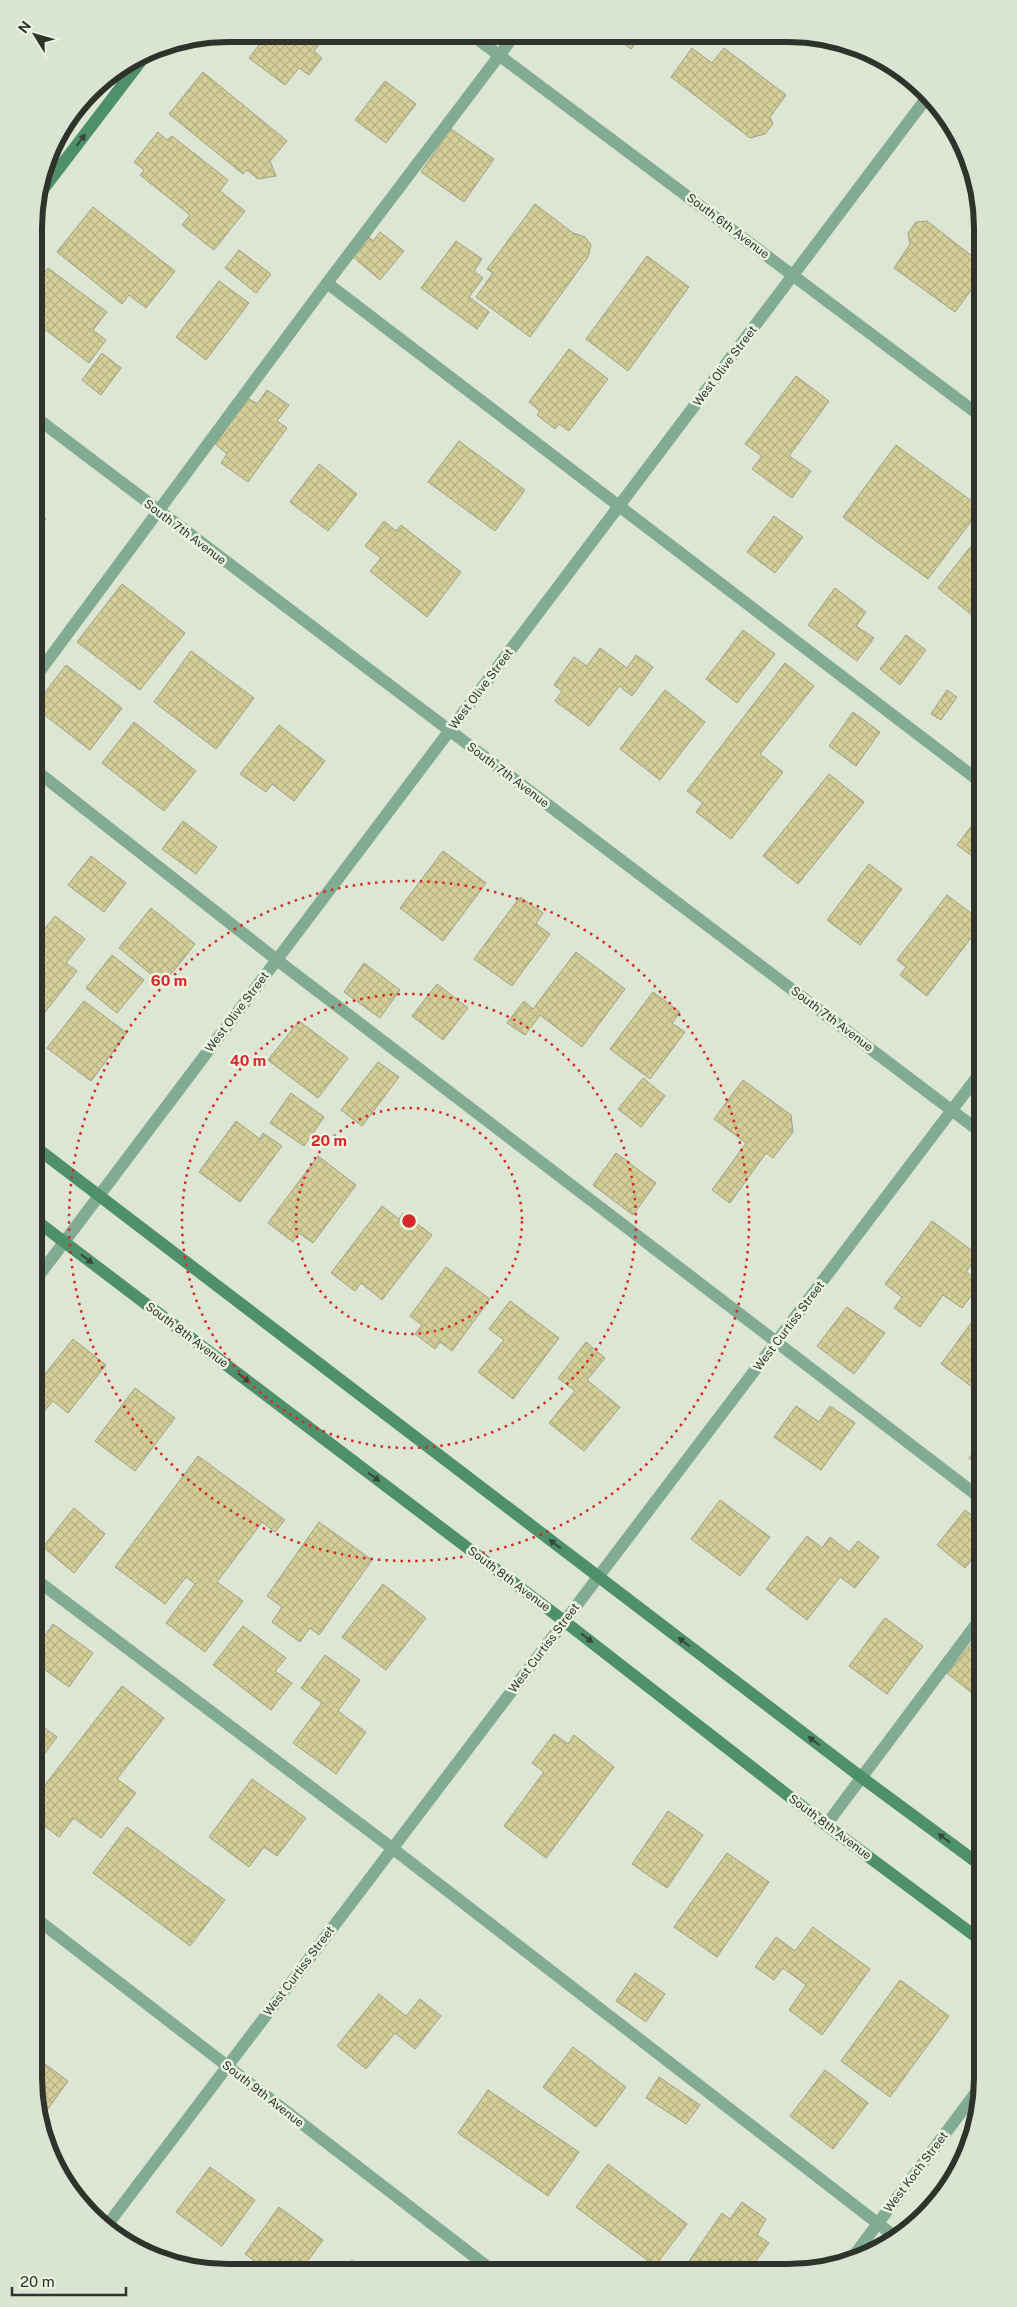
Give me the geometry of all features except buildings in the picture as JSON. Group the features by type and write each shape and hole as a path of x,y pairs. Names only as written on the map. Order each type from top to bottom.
{"street":[{"name":"South 6th Avenue","path":"481,42 974,411"},
{"path":"42,668 509,42"},
{"path":"49,182 137,67"},
{"name":"West Olive Street","path":"42,1271 924,101"},
{"path":"328,283 974,777"},
{"name":"South 7th Avenue","path":"42,422 974,1127"},
{"path":"42,775 277,960 974,1493"},
{"name":"West Curtiss Street","path":"110,2221 974,1081"},
{"path":"42,1152 861,1777 974,1860"},
{"name":"South 8th Avenue","path":"42,1225 564,1621 826,1825 974,1935"},
{"path":"42,1584 392,1848 891,2234"},
{"path":"826,1825 974,1627"},
{"name":"South 9th Avenue","path":"42,1923 484,2264"},
{"name":"West Koch Street","path":"858,2251 974,2096"}]}
